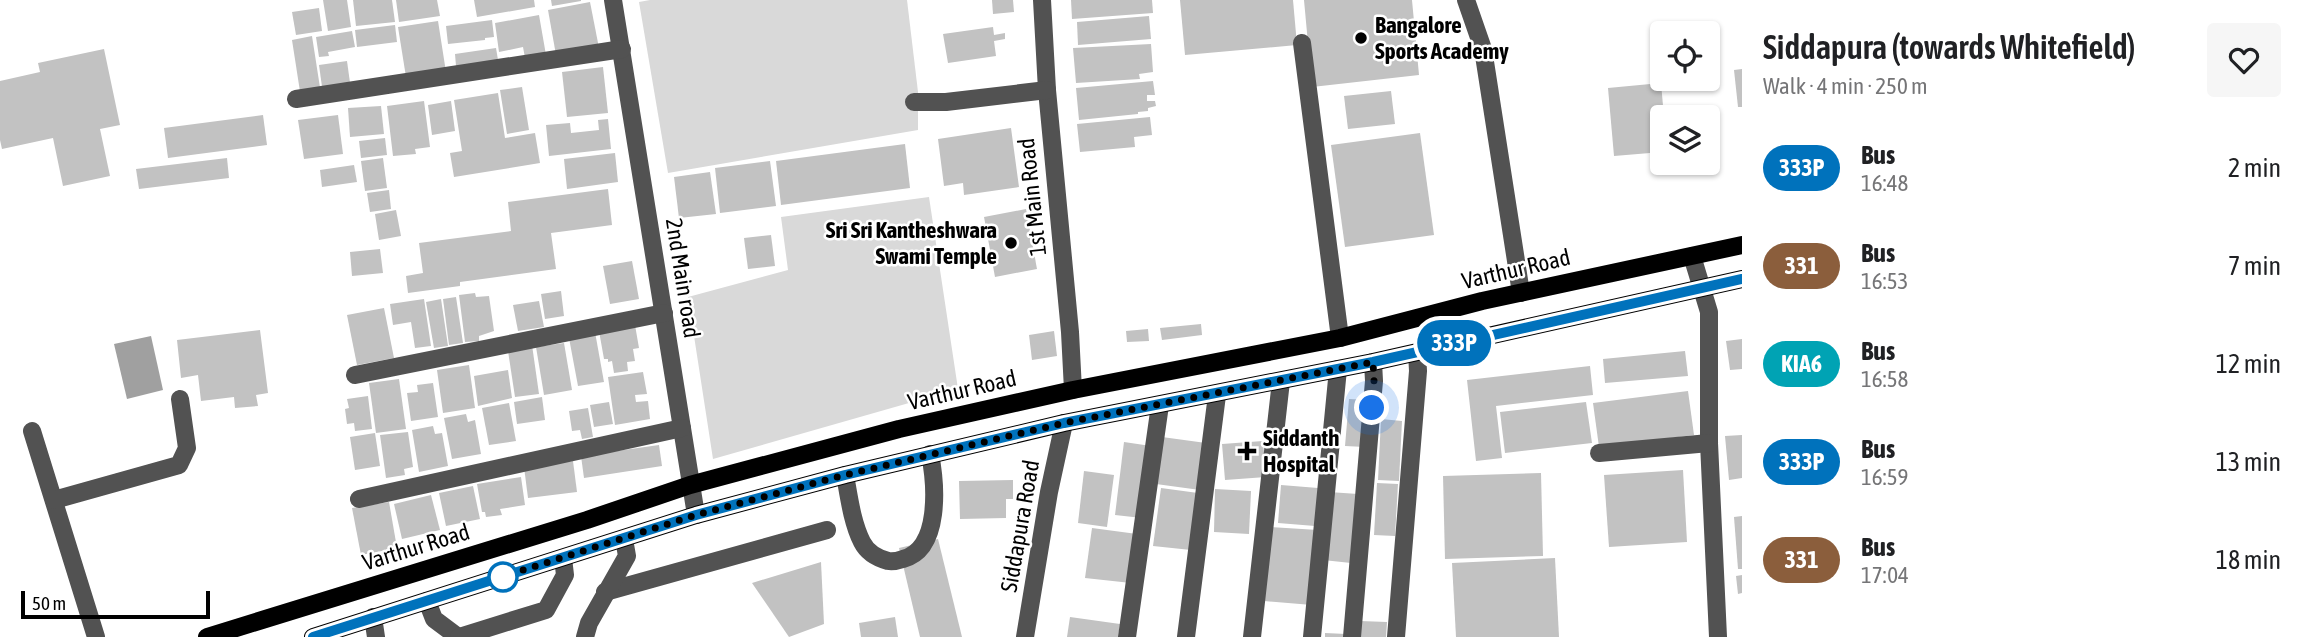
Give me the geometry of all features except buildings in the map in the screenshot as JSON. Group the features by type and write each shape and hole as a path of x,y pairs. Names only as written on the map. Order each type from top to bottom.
{"main road":[{"name":"Varthur Road","path":"207,637 587,520 690,485 899,429 1073,390 1340,338 1521,293 1742,245"},
{"path":"313,637 696,515 845,475 1064,423 1217,395 1373,362 1742,279"}],"street":[{"name":"1st Main Road","path":"1042,0 1047,90 1073,390"},
{"path":"1466,0 1483,50 1521,293"},
{"path":"296,99 622,49 614,8"},
{"path":"1302,43 1340,338"},
{"name":"2nd Main road","path":"622,49 696,515"},
{"path":"914,102 946,102 1047,90"},
{"path":"1692,256 1709,312 1709,443 1718,637"},
{"path":"355,375 664,313"},
{"path":"1396,637 1418,372 1417,352"},
{"path":"1352,637 1374,381 1373,362"},
{"path":"1312,637 1338,369"},
{"path":"1252,637 1281,381"},
{"path":"1186,637 1217,395"},
{"path":"54,500 179,465 187,448 180,399"},
{"path":"1126,637 1160,405"},
{"name":"Siddapura Road","path":"1024,637 1064,423"},
{"path":"359,499 682,428"},
{"path":"33,431 96,637"},
{"path":"1599,453 1709,443"},
{"path":"845,475 855,524 864,545 876,557 892,562 913,556 922,547 930,531 934,499 930,454"},
{"path":"605,592 827,530"},
{"path":"585,637 605,592 627,556 624,539"},
{"path":"427,601 434,619 458,637 546,610 565,575 563,558"},
{"path":"373,617 376,637"}],"shaded area":[{"path":"907,0 918,92 918,130 668,173 639,2"},
{"path":"929,197 958,389 713,459 688,297 788,270 781,217"},
{"path":"151,336 163,390 127,399 114,344"}],"bus line":[{"name":"333P","path":"313,637 696,515 845,475 1064,423 1217,395 1373,362 1742,279"}],"place":[{"name":"Bangalore Sports Academy","path":"1361,38"},
{"name":"Sri Sri Kantheshwara Swami Temple","path":"1011,243"},
{"name":"Siddanth Hospital","path":"1247,451"}],"route":[{"path":"503,577 495,579 696,515 845,475 1064,423 1217,395 1373,362 1372,408"}]}
